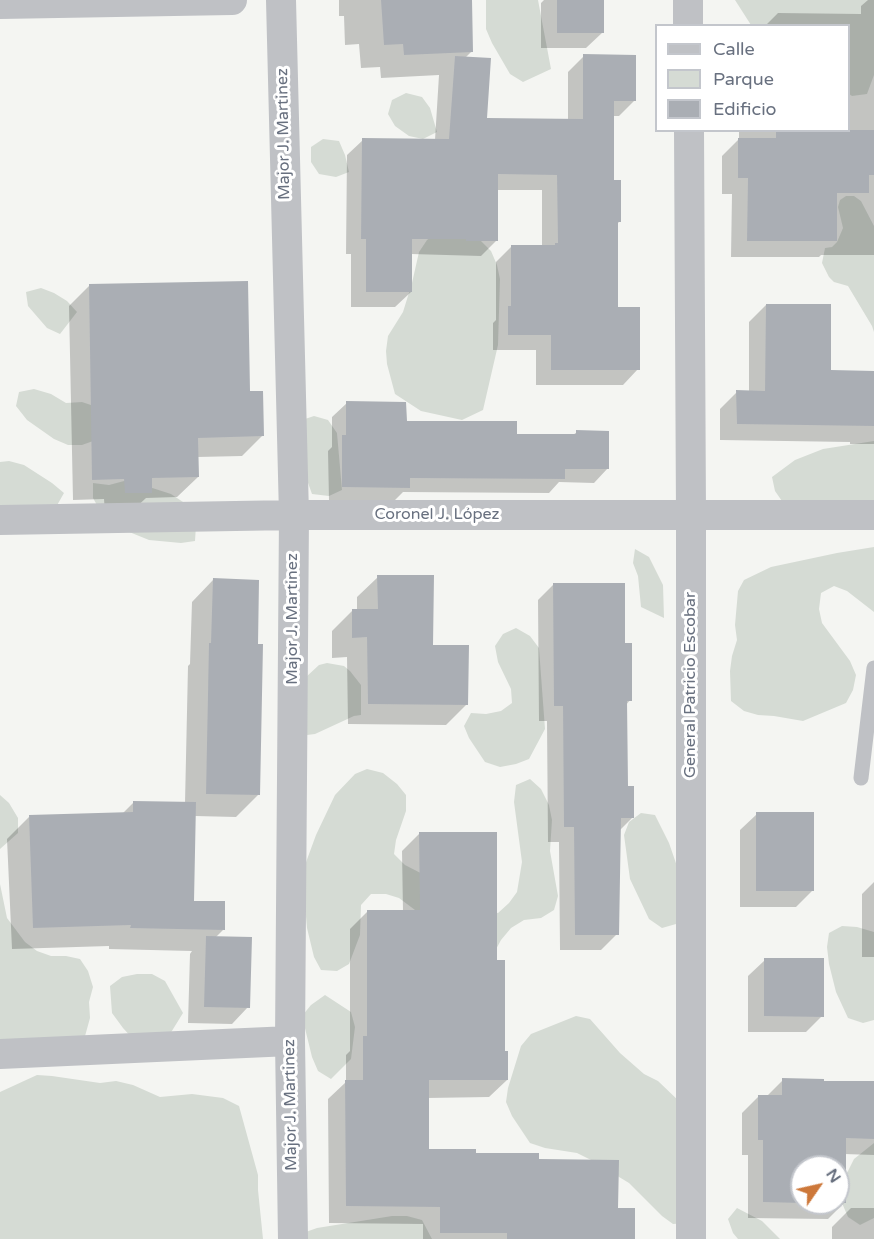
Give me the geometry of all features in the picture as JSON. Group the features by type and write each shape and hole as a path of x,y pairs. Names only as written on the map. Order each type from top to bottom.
{"street":[{"path":"0,4 232,0"},
{"name":"Major J. Martinez","path":"280,0 294,515 290,1041 293,1239"},
{"path":"688,0 688,24"},
{"name":"General Patricio Escobar","path":"689,132 691,1239"},
{"name":"Coronel J. López","path":"0,520 294,515 874,515"},
{"path":"0,1054 290,1041"}],"lane":[{"path":"861,778 874,668"}],"green space":[{"path":"486,0 538,0 551,69 523,82 510,74 486,29"},
{"path":"735,0 874,0 874,75 867,94 850,95 850,24 750,24"},
{"path":"406,93 422,97 430,108 437,132 423,139 409,136 395,126 388,114 392,100"},
{"path":"323,139 339,141 349,172 336,177 319,174 311,162 311,147"},
{"path":"846,196 854,196 861,201 874,226 874,332 848,286 834,282 822,263 825,248 832,247 837,242 843,228 838,207 840,200"},
{"path":"439,231 481,241 491,251 500,279 498,345 483,410 462,420 421,411 395,394 387,364 388,336 403,312 419,252 427,240"},
{"path":"41,288 67,301 77,312 60,334 47,328 28,306 26,292"},
{"path":"34,389 51,394 66,403 82,402 97,407 96,440 82,445 68,445 54,439 27,420 16,406 19,392"},
{"path":"314,416 328,420 337,433 342,490 329,496 312,494 302,466 299,421"},
{"path":"874,441 874,502 784,504 775,491 772,477 795,460 823,449"},
{"path":"9,461 24,465 64,493 47,523 0,523 0,462"},
{"path":"124,481 171,494 197,509 195,541 181,543 149,540 107,523 93,498 93,483 109,485"},
{"path":"874,547 874,612 847,591 834,586 821,593 819,609 822,623 850,661 856,675 853,690 846,703 803,721 758,715 744,711 731,701 730,671 737,640 735,625 738,591 744,580 771,567"},
{"path":"635,549 649,557 663,585 664,618 641,607 638,576 633,563"},
{"path":"516,628 530,636 539,648 545,729 529,759 500,767 485,762 464,726 471,713 486,714 501,711 512,703 511,689 498,662 495,646 503,634"},
{"path":"327,663 344,666 361,685 361,715 315,734 307,735 292,690 319,665"},
{"path":"367,769 383,773 406,795 406,811 396,840 394,854 405,865 446,886 484,910 498,913 517,892 522,862 514,802 516,785 530,779 541,789 549,805 552,820 550,851 558,896 554,910 541,918 524,920 511,928 494,953 423,916 399,898 386,894 371,894 361,905 360,935 349,964 337,971 321,970 314,957 307,928 303,883 305,865 335,795 355,774"},
{"path":"0,795 9,803 18,818 18,833 0,849"},
{"path":"641,813 655,815 669,843 679,872 676,924 662,928 649,919 630,879 624,835 629,822"},
{"path":"0,884 7,918 25,942 37,951 51,956 80,959 88,971 93,987 89,1002 90,1018 82,1047 0,1046"},
{"path":"842,926 874,932 874,1020 863,1023 848,1018 836,992 827,947 829,933"},
{"path":"152,974 165,981 183,1013 162,1047 133,1039 112,1013 110,986 122,977"},
{"path":"325,995 351,1012 355,1027 351,1059 331,1079 318,1071 312,1057 302,1016 311,1005"},
{"path":"576,1016 590,1019 620,1053 644,1074 658,1081 681,1103 689,1223 673,1224 629,1183 591,1160 577,1153 530,1143 512,1116 506,1102 521,1046 531,1034"},
{"path":"37,1075 100,1083 116,1081 133,1085 160,1097 192,1094 223,1098 239,1106 258,1175 263,1239 0,1239 0,1092"},
{"path":"874,1143 874,1218 860,1225 847,1215 850,1215 850,1167 854,1159"},
{"path":"737,1208 762,1221 780,1239 738,1239 728,1219"},
{"path":"392,1216 407,1216 422,1220 432,1239 302,1239 303,1233 317,1228"}],"building":[{"path":"381,0 472,0 473,52 404,55 403,44 384,45"},
{"path":"557,0 604,0 604,33 557,33"},
{"path":"583,54 636,55 636,101 614,101 614,180 621,180 621,222 618,222 618,307 640,307 640,370 551,370 551,335 508,335 508,306 511,306 511,245 555,245 558,243 557,175 498,174 498,241 412,239 412,292 366,292 366,239 361,239 362,138 449,139 455,56 491,58 487,118 583,119"},
{"path":"874,130 874,175 869,175 869,193 837,193 837,241 747,241 748,178 738,178 738,138 776,138 776,132"},
{"path":"248,281 250,391 263,391 264,436 198,438 199,477 152,478 152,493 125,493 124,479 92,480 89,284"},
{"path":"766,304 831,304 831,370 874,371 874,426 737,424 736,390 765,391"},
{"path":"346,401 406,402 407,421 517,421 517,434 576,434 576,430 609,431 609,469 565,469 565,479 410,478 410,488 342,487 342,435 346,435"},
{"path":"377,575 434,575 433,645 469,645 468,705 368,704 367,637 352,638 352,609 378,609"},
{"path":"213,578 259,580 258,644 263,644 260,795 206,794 209,643 211,643"},
{"path":"553,583 625,583 625,643 632,643 632,701 627,701 628,786 634,786 634,818 621,818 619,935 575,935 574,827 564,827 563,706 554,706"},
{"path":"133,801 196,802 194,901 225,901 225,930 130,928 131,925 33,928 29,815 133,812"},
{"path":"756,812 814,812 814,891 756,891"},
{"path":"419,832 497,832 497,960 505,960 505,1051 508,1051 508,1080 429,1080 429,1149 476,1149 476,1153 539,1153 539,1159 619,1160 618,1208 635,1208 635,1239 507,1239 507,1233 440,1233 440,1207 346,1206 345,1080 363,1080 363,1036 367,1036 367,910 420,910"},
{"path":"206,936 252,937 250,1008 204,1007"},
{"path":"764,958 824,958 824,1017 764,1016"},
{"path":"782,1078 874,1081 874,1139 846,1138 846,1155 790,1155 790,1203 763,1202 763,1140 758,1140 758,1095 782,1095"}]}
